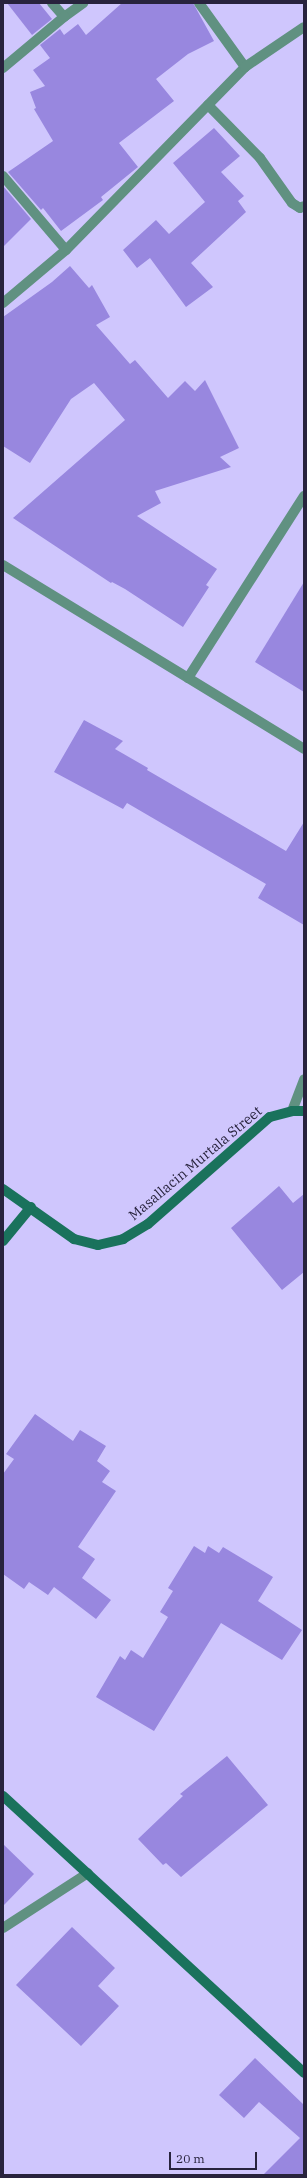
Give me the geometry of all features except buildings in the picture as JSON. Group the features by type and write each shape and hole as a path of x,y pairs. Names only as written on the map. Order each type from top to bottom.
{"street":[{"path":"52,3 64,17"},
{"path":"3,68 83,3"},
{"path":"199,3 245,67"},
{"path":"3,303 66,250 245,67 304,27"},
{"path":"208,105 260,158 292,203 300,208 304,206"},
{"path":"3,176 66,250"},
{"path":"188,678 304,496"},
{"path":"3,565 304,749"},
{"path":"292,1111 304,1079"},
{"name":"Masallacin Murtala Street","path":"3,1189 31,1207 74,1239 98,1245 123,1239 148,1224 270,1117 292,1111 304,1111"},
{"path":"3,1241 31,1207"},
{"path":"3,1796 304,2073"},
{"path":"3,1928 88,1873"}]}
